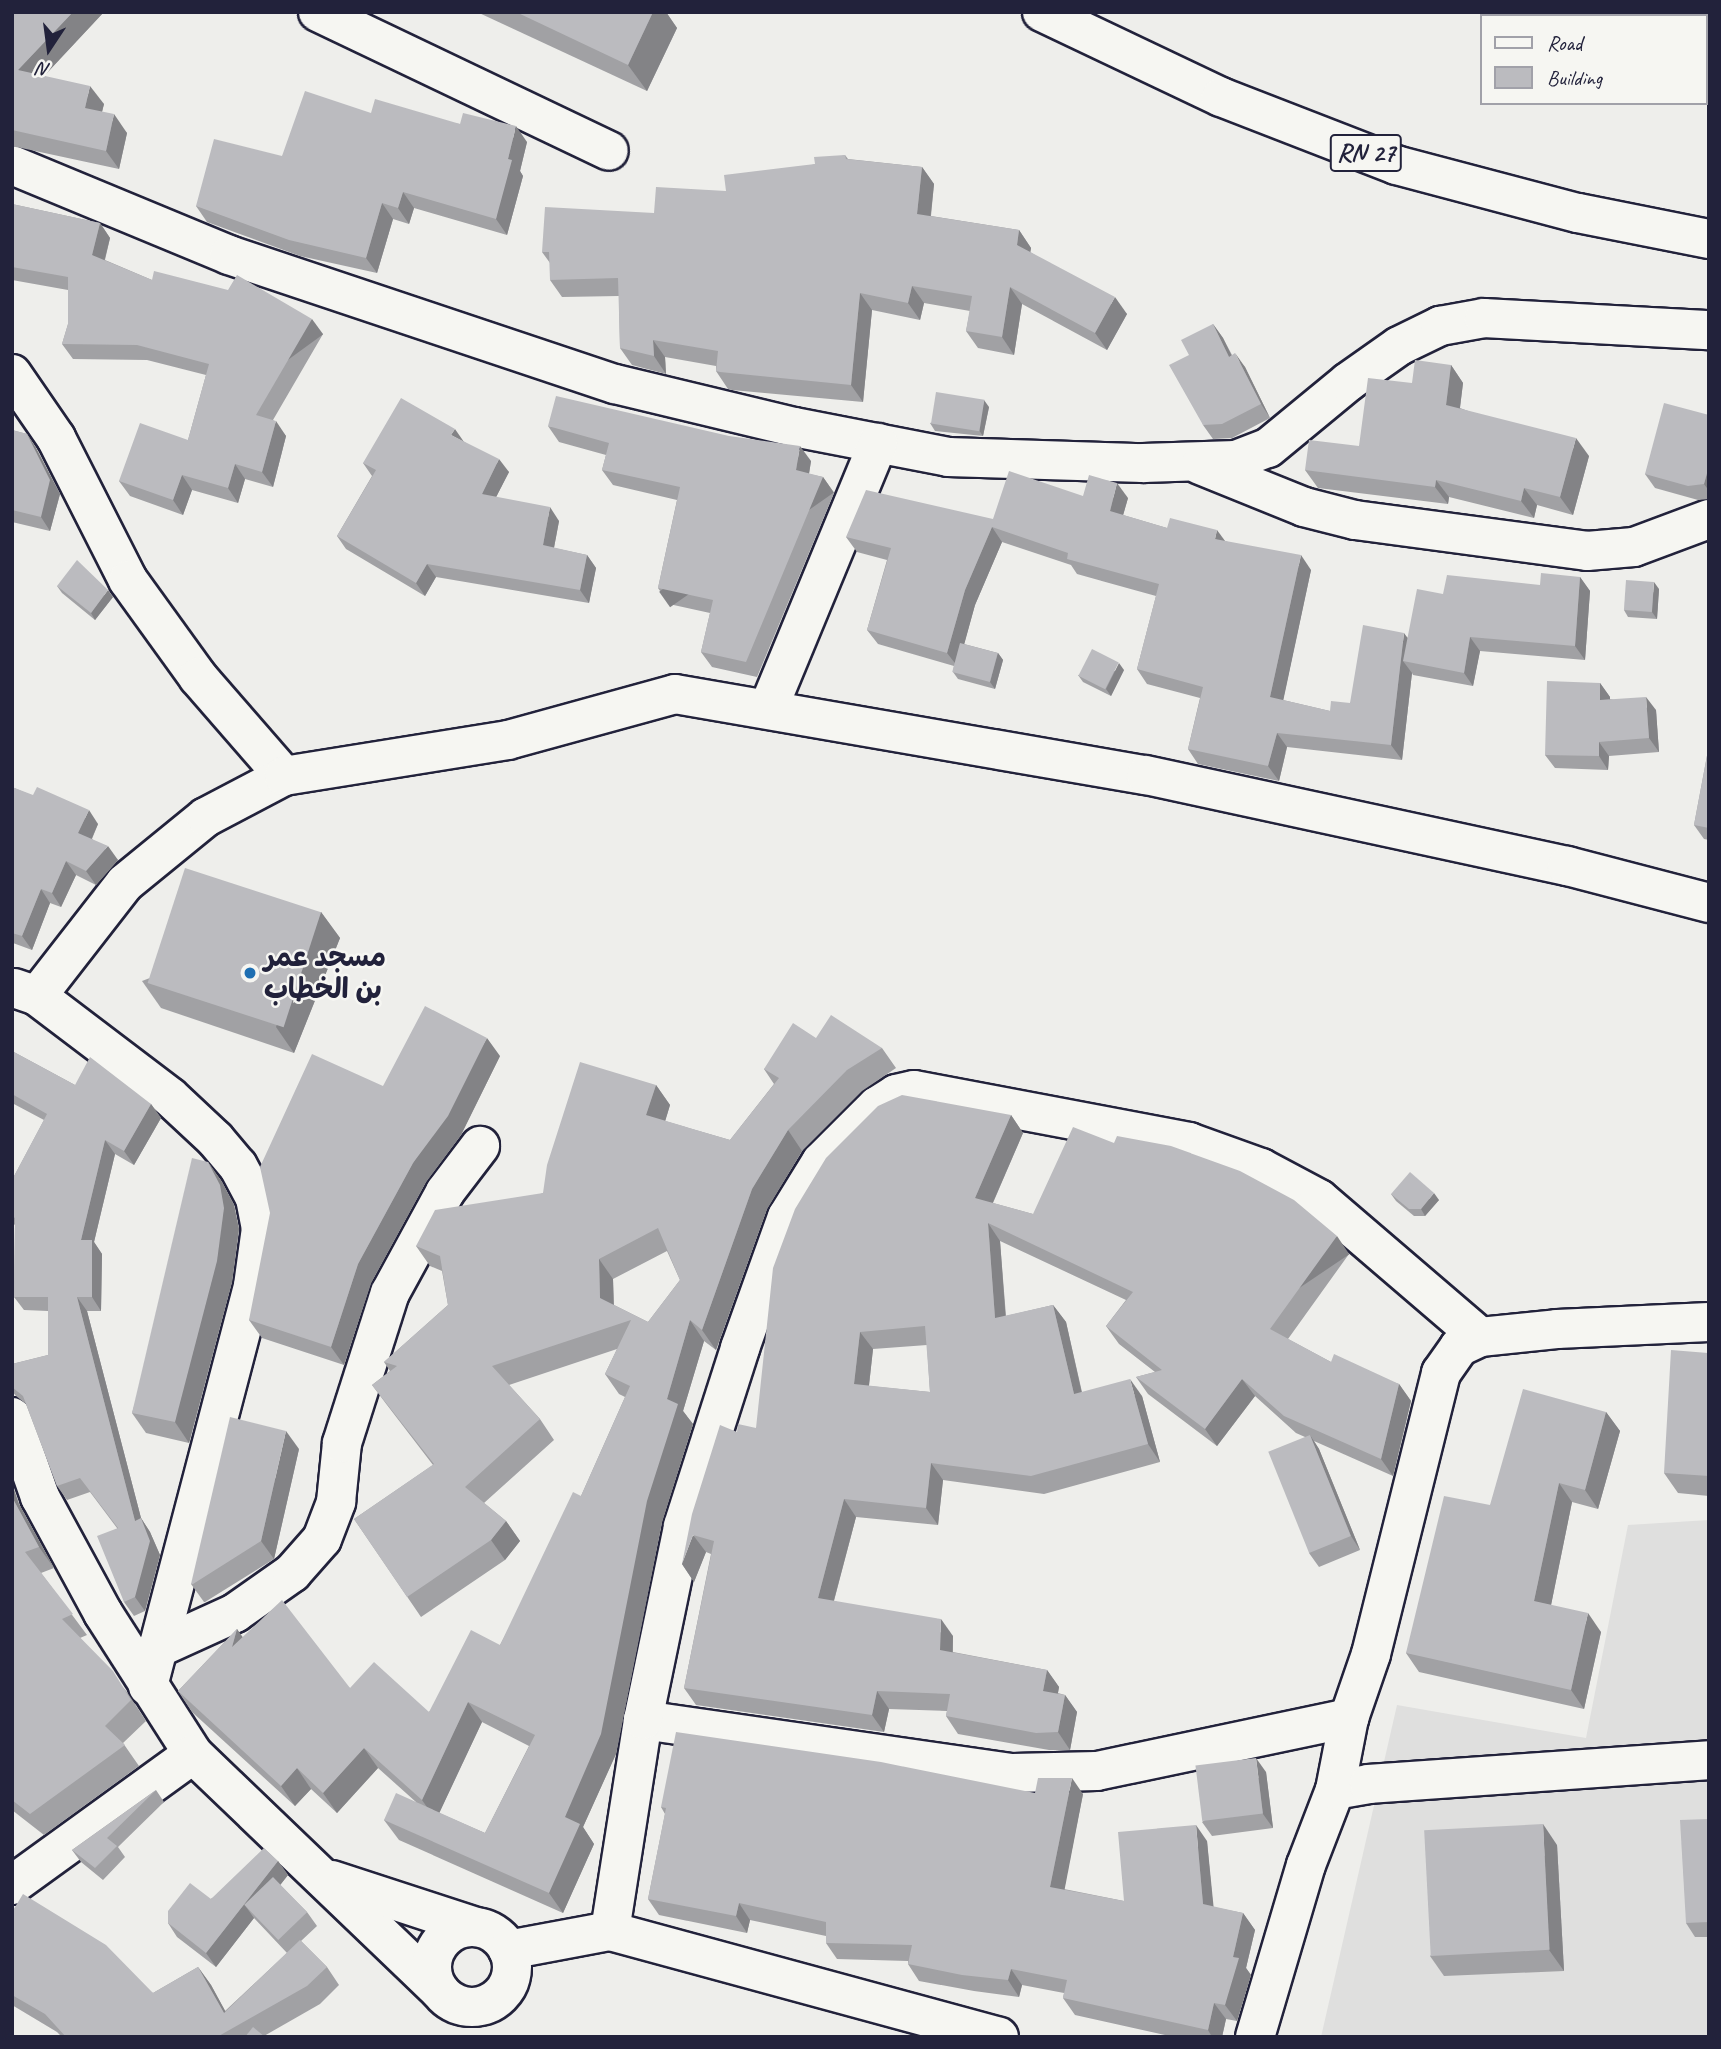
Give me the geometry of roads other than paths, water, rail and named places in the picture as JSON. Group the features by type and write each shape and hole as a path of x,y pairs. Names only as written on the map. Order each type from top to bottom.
{"street":[{"path":"318,12 609,151"},
{"name":"RN 27","path":"1042,12 1221,97 1396,165 1578,213 1709,239"},
{"path":"12,165 229,255 615,384 948,457 1236,460 1268,448 1348,382 1399,346 1440,326 1484,318 1709,330"},
{"path":"12,374 56,438 128,580 198,677 284,776"},
{"path":"768,709 878,443"},
{"path":"1190,461 1304,507 1355,520 1587,551 1634,547 1709,519"},
{"path":"148,1686 253,1286 261,1228 255,1198 238,1166 215,1139 170,1097 25,991 125,883 206,817 284,776 508,740 676,694 1146,775 1323,811 1709,903"},
{"path":"610,1931 643,1720 683,1526 787,1217 821,1162 896,1094 914,1090 1028,1109 1189,1142 1261,1168 1319,1199 1480,1337"},
{"path":"156,1649 236,1613 292,1573 322,1539 336,1502 342,1443 390,1293 444,1192 480,1146"},
{"path":"1255,2037 1306,1865 1335,1790 1349,1718 1371,1654 1441,1373 1459,1347 1480,1337 1709,1322"},
{"path":"12,1417 40,1497 148,1686 193,1754 440,1991 461,2006 468,2022 498,1998 506,1988 512,1976 508,1950 489,1931 322,1876"},
{"path":"643,1720 1013,1773 1097,1772 1349,1718"},
{"path":"12,1885 193,1754"},
{"path":"1335,1790 1369,1784 1709,1760"},
{"path":"440,1991 432,1966 441,1942 463,1928 476,1927"},
{"path":"508,1950 584,1932 610,1931 999,2037"}],"place":[{"name":"مسجد عمر بن الخطاب","path":"250,973"}]}
